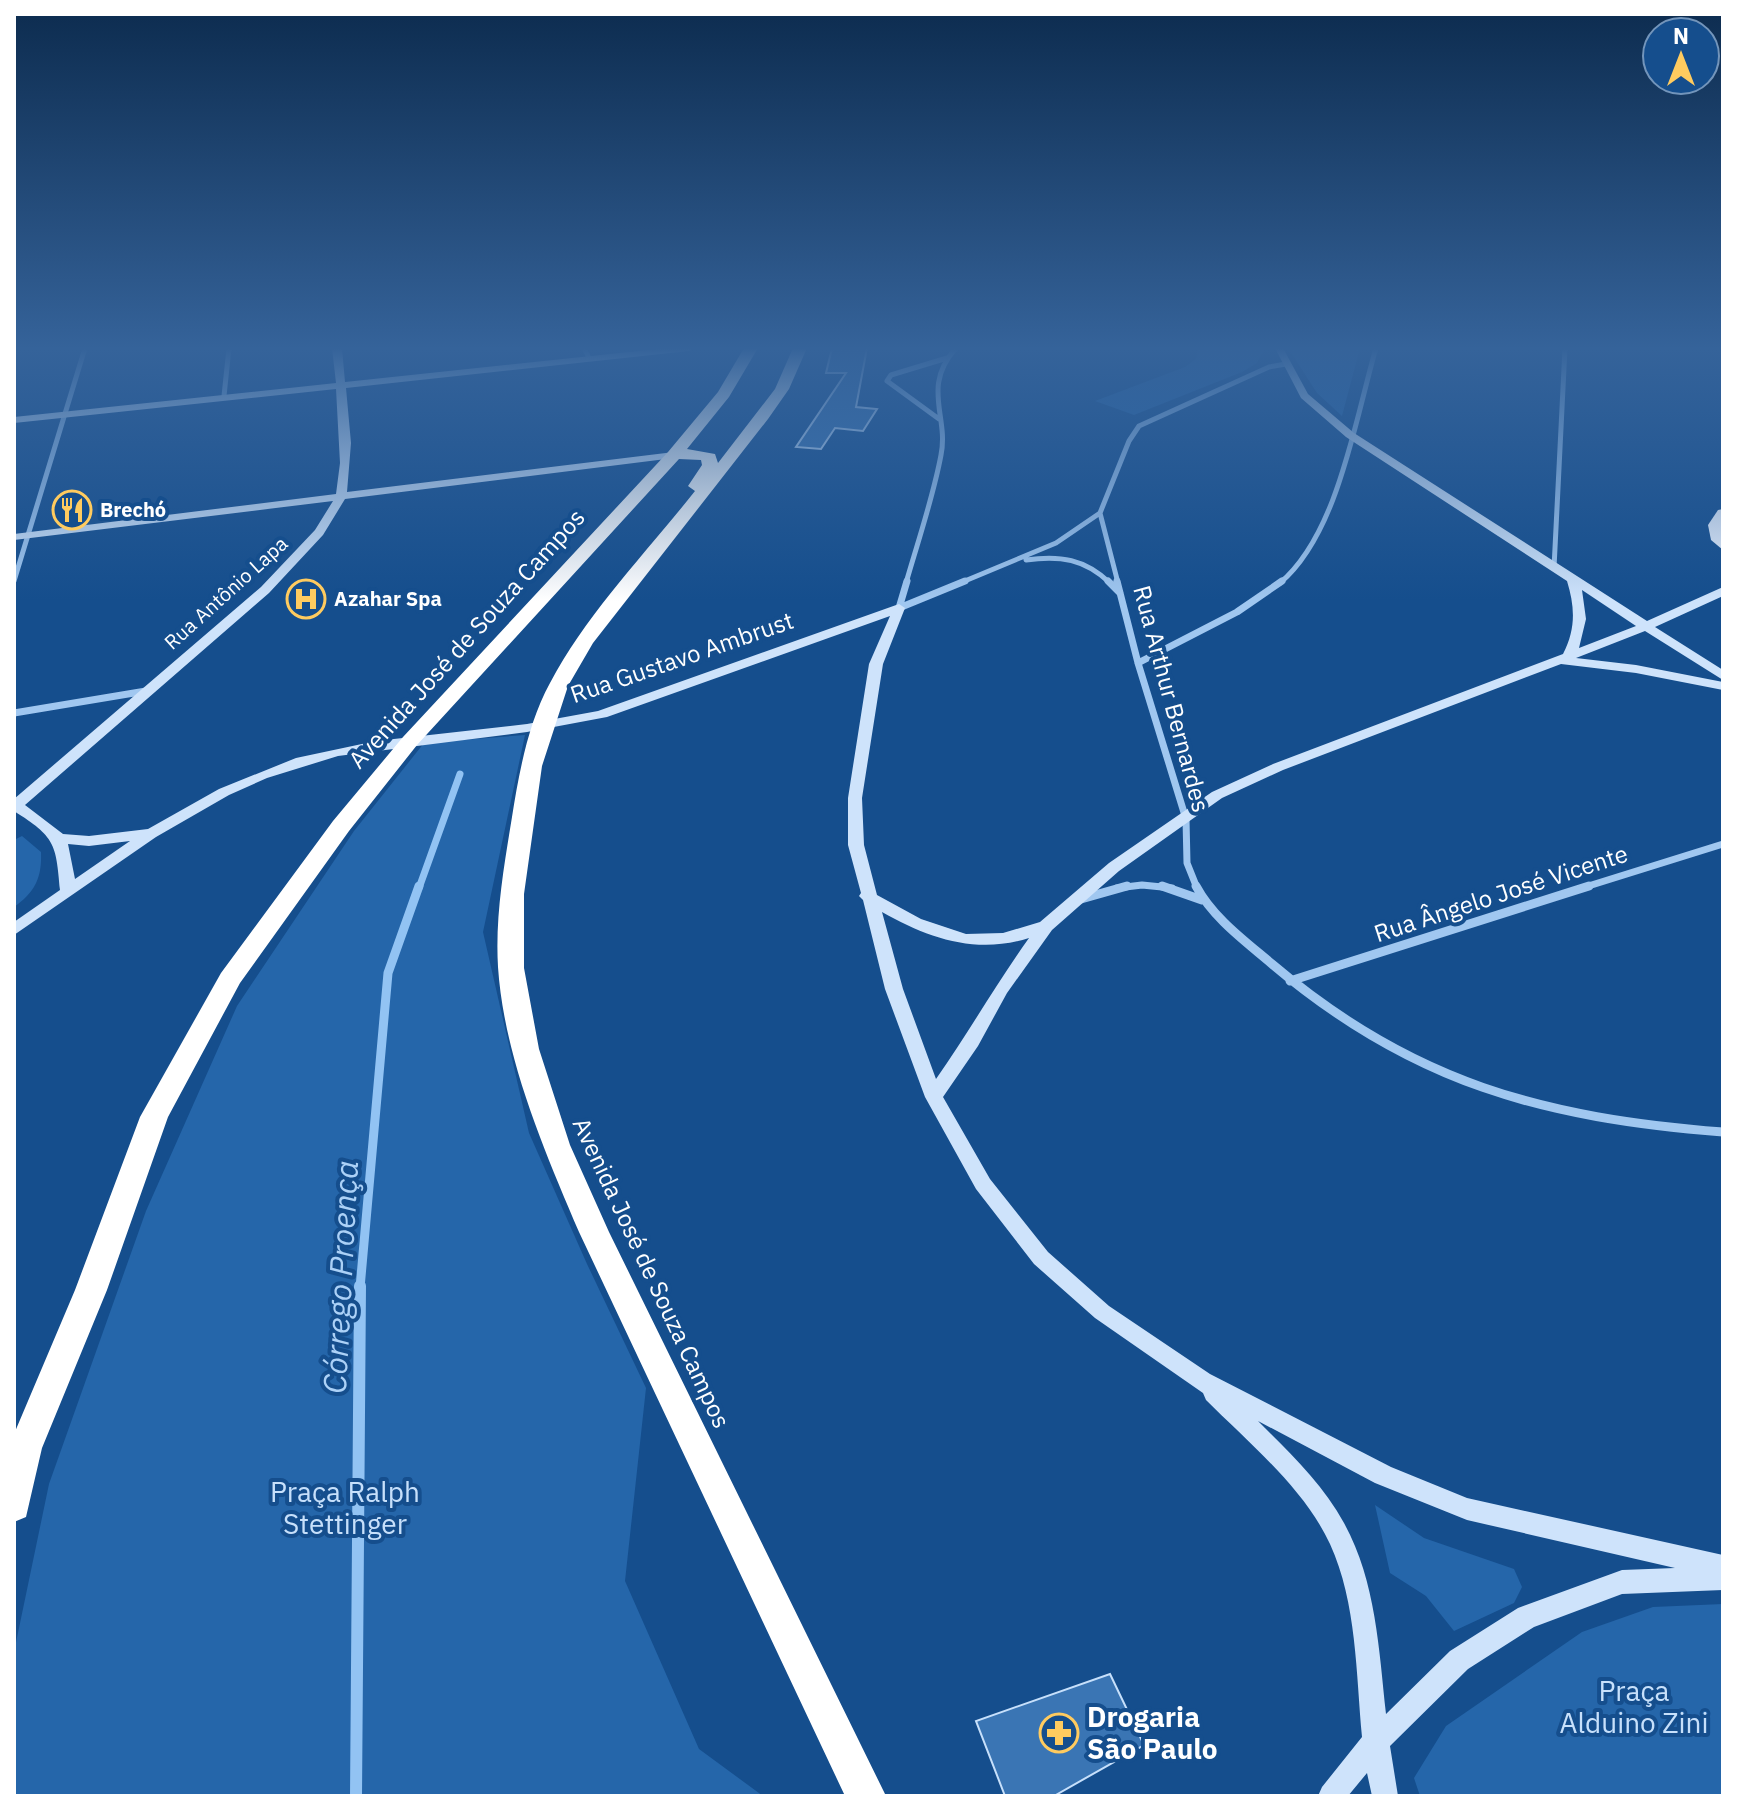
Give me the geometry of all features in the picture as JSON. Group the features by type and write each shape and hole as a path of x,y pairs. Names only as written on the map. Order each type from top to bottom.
{"highway":[{"name":"Avenida José de Souza Campos","path":"14,1505 25,1448 91,1290 154,1117 230,979 341,826 410,741 692,432"},
{"name":"Avenida José de Souza Campos","path":"750,432 585,641 558,686 543,726 523,806 512,894 511,968 526,1049 556,1145 594,1232 866,1796"},
{"path":"674,455 703,454 711,461 675,527"}],"main road":[{"path":"1723,513 1715,525 1718,540 1723,546"}],"street":[{"path":"14,581 60,432"},
{"path":"341,496 343,432"},
{"path":"941,432 942,452 899,608 876,664 858,773 856,845 894,989 934,1097 983,1184 1041,1258 1102,1312 1202,1381 1383,1475 1467,1509 1723,1567"},
{"path":"1100,513 1135,432"},
{"path":"1347,432 1723,676"},
{"path":"1554,568 1561,432"},
{"path":"1138,663 1259,598 1289,575 1315,543 1327,519 1350,435"},
{"path":"14,537 674,455"},
{"name":"Rua Antônio Lapa","path":"15,805 289,567 341,496"},
{"name":"Rua Gustavo Ambrust","path":"14,930 153,833 224,793 302,761 410,741 543,726 602,714 899,608 1056,543 1100,513"},
{"name":"Rua Arthur Bernardes","path":"1100,513 1138,663 1186,819 1186,867 1202,900 1290,981 1348,1022 1422,1065 1570,1114 1723,1132"},
{"path":"1010,563 1042,557 1078,560 1105,575 1121,594"},
{"path":"1564,658 1580,628 1579,598 1573,580"},
{"path":"934,1097 972,1041 1000,990 1046,926 1081,899 1114,867 1217,795 1278,767 1647,626 1723,591"},
{"path":"1564,658 1723,686"},
{"path":"14,713 146,691"},
{"path":"15,805 59,838 89,841 153,833"},
{"path":"59,838 65,858 68,892"},
{"name":"Rua Ângelo José Vicente","path":"1290,981 1723,844"},
{"path":"1081,899 1128,885 1157,884 1179,889 1202,900"},
{"path":"867,896 905,919 940,934 974,940 1003,939 1046,926"},
{"path":"1202,1381 1276,1456 1326,1514 1346,1554 1365,1638 1385,1796"},
{"path":"1331,1796 1377,1740 1459,1660 1527,1617 1622,1582 1723,1578"}],"green space":[{"name":"Praça Ralph Stettinger","path":"525,735 483,932 529,1133 646,1388 625,1581 699,1749 763,1796 14,1796 14,1652 49,1484 146,1211 237,1006 354,831 424,743"},
{"path":"22,836 41,852 40,869 32,890 14,907 14,840"},
{"path":"1375,1505 1424,1538 1514,1569 1522,1587 1514,1603 1454,1631 1426,1596 1390,1573"},
{"name":"Praça Alduino Zini","path":"1723,1604 1723,1796 1420,1796 1414,1778 1446,1726 1582,1632 1653,1607"}],"building":[{"path":"806,432 832,432 821,449 796,447"},
{"name":"Drogaria São Paulo","path":"1110,1674 1144,1745 1054,1796 1005,1796 976,1721"}],"waterway":[{"name":"Córrego Proença","path":"419,888 460,774"},
{"name":"Córrego Proença","path":"360,1288 388,973 419,886"},
{"name":"Córrego Proença","path":"356,1796 360,1286"}],"place":[{"name":"Brechó","path":"72,510"},
{"name":"Azahar Spa","path":"306,599"},
{"name":"Drogaria São Paulo","path":"1059,1733"}]}
